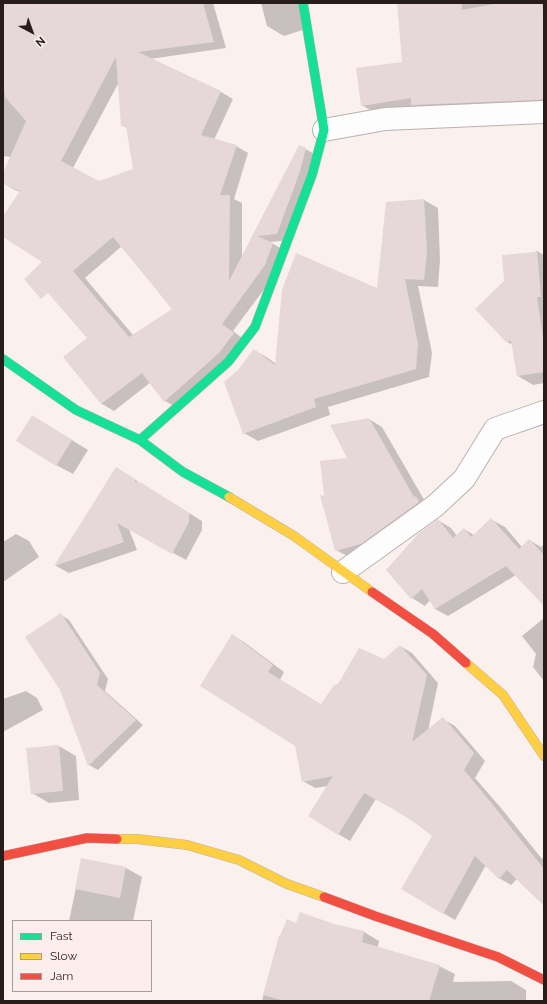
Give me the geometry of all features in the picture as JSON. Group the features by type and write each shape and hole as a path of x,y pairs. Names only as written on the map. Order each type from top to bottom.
{"street":[{"path":"140,440 228,362 255,327 312,175 324,130 304,3"},
{"path":"324,130 385,119 544,112"},
{"path":"3,359 76,410 140,440 183,472 238,502 294,536 433,634 503,695 544,756"},
{"path":"343,572 435,506 464,479 495,429 544,412"},
{"path":"3,856 87,838 137,839 188,845 239,860 287,884 375,916 498,957 544,980"}],"building":[{"path":"3,3 203,3 214,42 138,52 221,91 201,135 237,145 220,195 230,195 229,281 299,145 306,148 300,171 277,234 257,236 273,243 265,265 222,324 234,333 219,353 164,402 142,373 101,404 63,357 87,338 48,293 41,299 24,279 42,262 3,237 3,216 20,191 3,184 3,173 26,121 5,97 3,76","holes":["116,57 121,126 126,126 133,169 99,181 61,161","113,237 172,309 129,337 73,271"]},
{"path":"397,3 462,3 462,10 499,3 542,3 544,19 544,99 411,105 411,98 361,106 356,68 402,62"},
{"path":"424,199 427,252 424,280 405,279 418,344 416,369 314,399 316,407 243,434 224,382 238,370 254,349 275,365 282,290 296,253 377,288 386,202"},
{"path":"537,250 541,297 537,297 544,344 544,372 517,376 511,341 506,342 475,309 504,281 502,255 535,252"},
{"path":"32,415 72,440 56,466 16,441"},
{"path":"369,418 414,497 416,496 419,502 361,544 335,551 320,495 324,496 320,461 347,458 330,425"},
{"path":"116,467 135,479 135,482 140,482 189,513 189,522 172,554 117,523 124,542 54,566"},
{"path":"491,518 519,549 529,539 544,555 544,606 506,566 435,609 422,589 411,599 386,570 418,534 438,519 453,538 464,528 471,537"},
{"path":"61,613 100,673 97,685 136,720 88,766 60,690 25,637"},
{"path":"232,634 273,665 268,672 321,704 334,685 338,684 359,648 384,659 400,645 427,675 412,742 443,717 474,753 464,770 544,869 544,906 507,870 499,879 475,856 443,914 401,889 432,836 414,822 364,793 338,835 308,816 333,776 302,782 295,746 200,686"},
{"path":"59,745 63,791 31,794 26,748"},
{"path":"81,858 126,867 120,898 75,889"},
{"path":"300,912 334,924 364,931 362,942 440,965 429,1001 285,1001 263,995 279,936 287,919 296,923"}],"traffic: fast":[{"path":"140,440 228,362 255,327 312,175 324,130 303,3"},
{"path":"3,359 76,410 140,440 183,472 229,497"}],"traffic: slow":[{"path":"229,497 294,536 372,592"},
{"path":"466,663 503,695 544,756"},
{"path":"117,839 137,839 187,845 239,860 287,884 324,897"}],"traffic: jam":[{"path":"372,592 433,634 466,663"},
{"path":"3,856 87,838 117,839"},
{"path":"324,897 375,916 498,957 544,980"}]}
